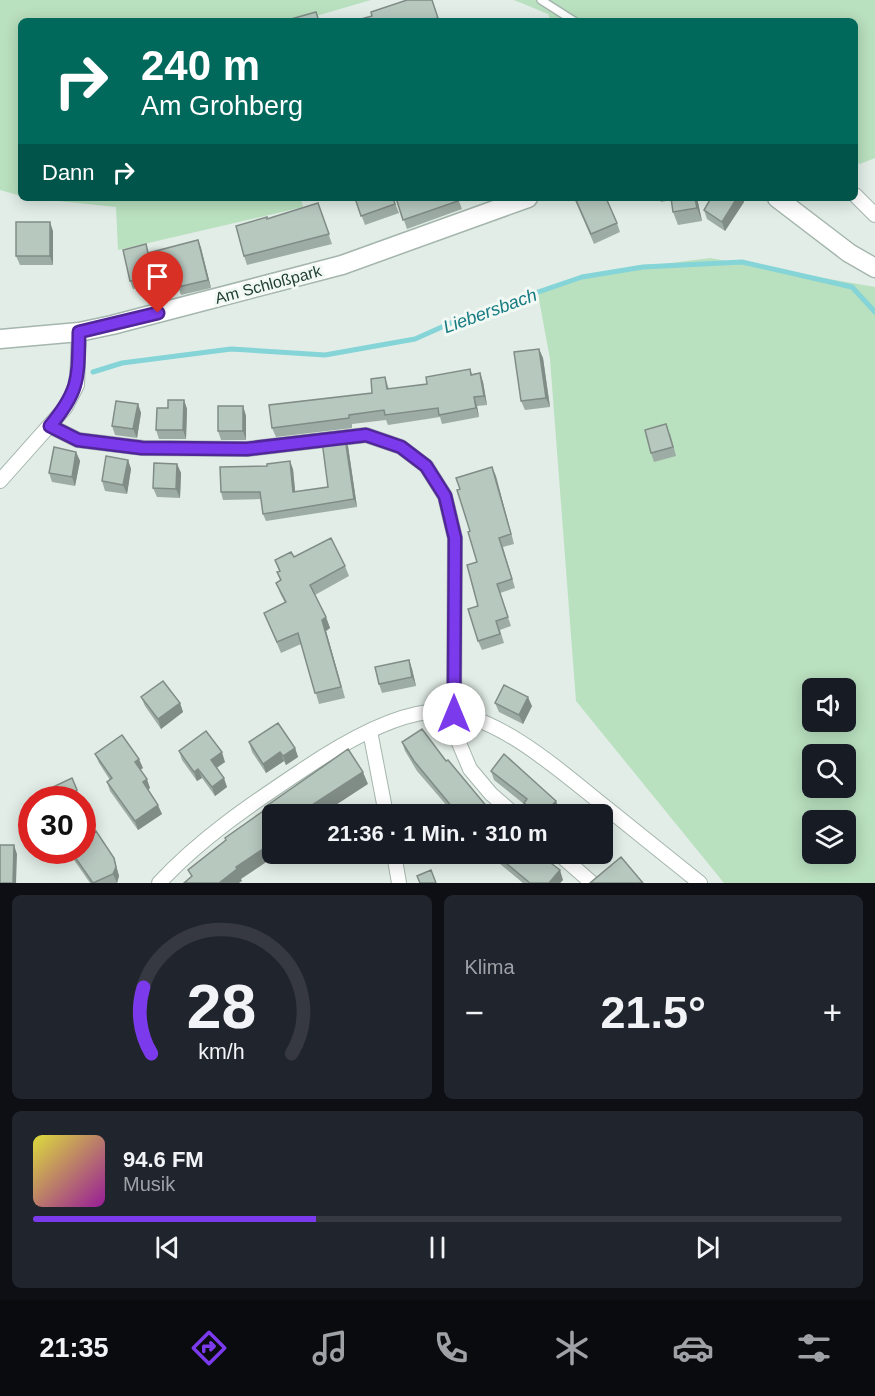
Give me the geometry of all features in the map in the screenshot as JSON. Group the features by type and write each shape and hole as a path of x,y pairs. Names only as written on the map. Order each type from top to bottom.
{"street":[{"path":"858,198 875,215"},
{"name":"Am Schloßpark","path":"0,339 79,332 342,265 520,201"},
{"path":"781,201 849,253 875,268"},
{"path":"0,480 66,408 77,385 79,332"},
{"path":"50,426 78,440 142,448 247,449 366,435 401,447 426,466 445,496 455,538 454,714 459,743 470,770 502,804"},
{"path":"159,883 203,839 335,748 370,731 426,712 454,714 494,728 550,763 700,883"},
{"path":"370,731 384,804"},
{"path":"396,864 399,883"},
{"path":"570,864 592,883"}],"lane":[{"path":"541,0 569,18"}],"green space":[{"path":"0,0 371,0 309,18 18,18 18,195 0,190"},
{"path":"514,0 875,0 875,158 858,163 858,18 550,18 548,14"},
{"path":"58,201 302,201 303,207 118,250 116,207"},
{"path":"710,258 875,287 875,883 724,883 576,701 550,359 538,294 603,272"}],"building":[{"path":"407,0 432,0 438,18 365,18 372,16 371,12"},
{"path":"316,12 318,18 295,18"},
{"path":"356,201 394,201 395,204 361,216"},
{"path":"397,201 458,201 403,220"},
{"path":"576,201 607,201 617,223 591,234"},
{"path":"671,201 696,201 697,208 673,212"},
{"path":"709,201 735,201 722,222 704,210"},
{"path":"318,203 329,234 244,256 236,226"},
{"path":"16,222 50,222 50,256 16,256"},
{"path":"198,240 208,280 178,287 174,271 130,281 123,250 146,244 148,253"},
{"path":"539,349 546,398 521,401 514,352"},
{"path":"470,369 471,375 480,373 484,396 474,397 476,408 439,415 438,408 385,415 384,410 349,415 349,418 272,428 269,405 372,393 371,379 385,377 387,389 427,384 426,377"},
{"path":"168,400 184,400 183,430 156,430 157,408 168,408"},
{"path":"116,401 138,404 133,429 112,426"},
{"path":"218,406 243,406 243,431 218,431"},
{"path":"666,424 673,447 651,453 645,430"},
{"path":"345,438 354,499 263,514 260,492 221,492 220,467 267,466 267,464 290,461 293,492 328,487 322,441"},
{"path":"54,447 76,452 72,477 49,473"},
{"path":"106,456 128,460 123,485 102,481"},
{"path":"154,463 177,464 176,489 153,488"},
{"path":"492,467 511,534 499,538 512,579 497,584 508,617 496,621 500,634 478,641 468,609 478,606 467,565 477,562 457,490 460,489 456,478"},
{"path":"331,538 345,566 310,585 326,617 322,620 341,687 315,693 298,633 277,642 264,613 286,602 276,583 281,580 275,560 291,552 294,557"},
{"path":"409,660 412,677 379,684 375,667"},
{"path":"163,681 180,703 158,719 141,697"},
{"path":"504,685 528,697 519,715 495,703"},
{"path":"278,723 295,748 283,756 280,752 263,764 249,742"},
{"path":"422,729 446,761 448,760 485,804 450,804 414,761 402,742"},
{"path":"206,731 222,752 211,760 224,778 212,787 198,769 194,772 179,751"},
{"path":"122,735 139,759 135,762 147,779 143,782 158,805 135,821 107,782 112,778 95,754"},
{"path":"348,749 363,772 314,804 269,804"},
{"path":"504,754 556,801 553,804 525,804 527,799 491,771"},
{"path":"72,778 75,786 55,786"},
{"path":"262,812 262,850 236,867 237,869 219,883 184,883 192,876 188,870 226,840 225,838"},
{"path":"96,831 114,858 116,867 113,874 93,883 80,864 96,864"},
{"path":"0,845 14,845 13,883 0,883"},
{"path":"621,857 643,883 590,883"},
{"path":"507,864 552,864 560,870 549,883 530,883"},
{"path":"431,870 436,883 420,883 417,876"}],"waterway":[{"name":"Liebersbach","path":"93,372 122,363 231,349 325,355 415,339 462,318 582,277 643,267 742,262 852,287 875,312"}],"route":[{"path":"158,313 79,332 77,385 66,408 50,426 78,440 142,448 247,449 366,435 401,447 426,466 445,496 455,538 454,714"}]}
